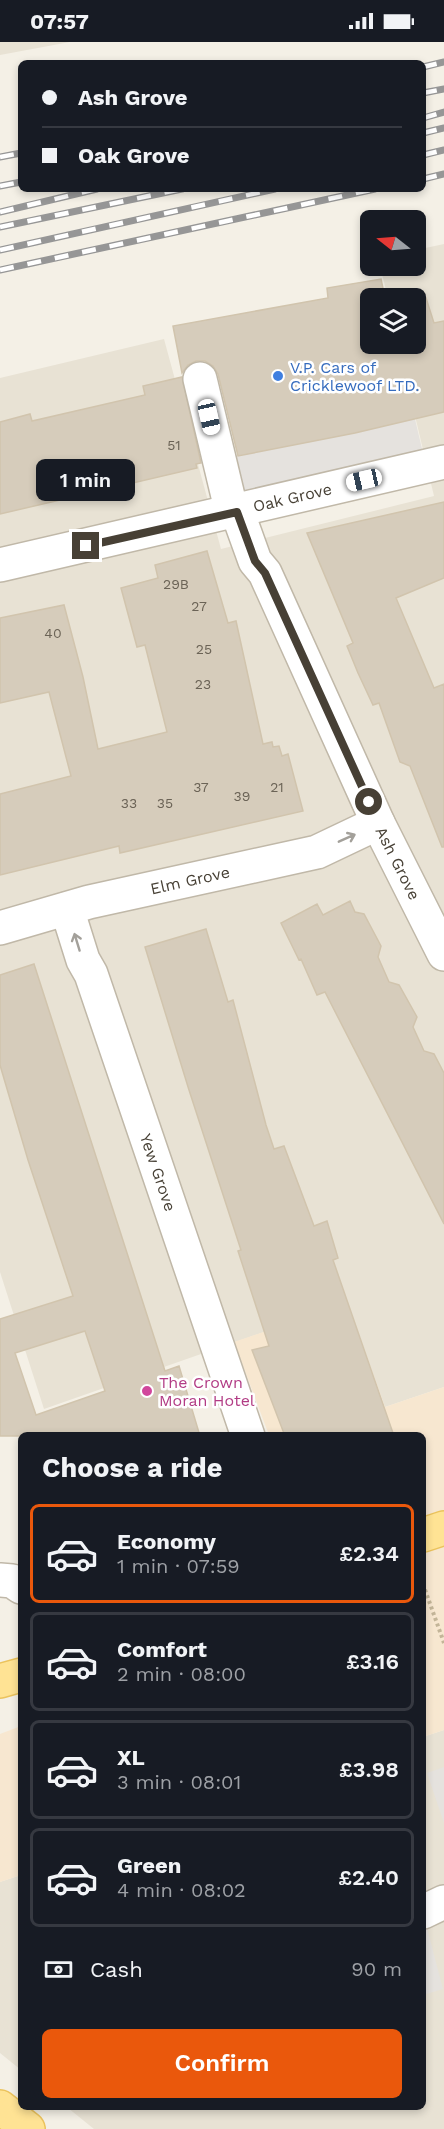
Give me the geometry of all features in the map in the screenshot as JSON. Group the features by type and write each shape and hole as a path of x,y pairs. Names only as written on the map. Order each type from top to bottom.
{"main road":[{"path":"426,1534 444,1528"},
{"path":"0,1681 18,1676"},
{"path":"0,2107 28,2129"}],"street":[{"name":"Ash Grove","path":"200,379 234,512 255,561 265,573 378,823 444,954"},
{"name":"Oak Grove","path":"0,565 444,462"},
{"name":"Elm Grove","path":"0,928 89,902 317,852 378,823"},
{"name":"Yew Grove","path":"67,909 247,1432"},
{"path":"0,1580 12,1581 18,1585"},
{"path":"426,1911 444,1902"}],"path":[{"path":"426,1592 444,1643"}],"shaded area":[{"path":"0,42 70,42 0,55"},
{"path":"444,244 444,1387 385,1407 347,1303 44,1409 0,1272 0,378 164,339 221,549 434,496 400,354 426,354 426,288 386,288 382,276 426,276 426,248"},
{"path":"415,419 426,466 261,504 238,484 230,457"},
{"path":"348,1303 385,1407 444,1387 444,1730 426,1736 426,1432 268,1432 234,1342"},
{"path":"18,1727 18,1876 0,1882 0,1734"},
{"path":"444,1730 444,2129 94,2129 70,2110 426,2110 426,1736"},
{"path":"444,1767 444,1823 427,1773"},
{"path":"18,1876 18,2068 0,2053 0,1882"},
{"path":"426,1924 443,1989 426,1994"}],"building":[{"name":"V.P. Cars of Cricklewoof LTD.","path":"381,279 383,288 360,288 360,354 426,354 426,298 434,323 444,321 444,412 355,433 238,456 218,374 213,366 205,361 196,361 188,365 182,373 173,326 328,298 327,288"},
{"path":"182,377 201,463 196,464 197,468 0,514 0,422 30,414 32,421 145,395 143,386"},
{"path":"444,502 444,578 396,598 434,688 444,684 444,847 442,847 410,766 400,762 379,703 373,705 358,673 347,646 353,643 307,533"},
{"path":"207,551 228,623 236,621 263,744 272,742 273,747 279,746 282,756 288,754 303,811 120,853 119,846 0,875 0,794 71,776 49,692 0,703 0,618 64,605 83,677 98,749 167,732 145,645 137,647 121,588 158,578 155,565"},
{"path":"350,901 355,912 364,914 381,946 378,957 389,982 399,985 417,1017 413,1027 424,1051 434,1054 444,1073 444,1224 325,992 317,995 281,923 317,904 323,915"},
{"path":"206,929 228,1002 233,1000 274,1149 284,1146 314,1226 327,1221 338,1258 333,1260 393,1432 283,1432 252,1350 269,1346 145,947"},
{"path":"34,964 165,1371 179,1366 199,1432 18,1432 18,1436 0,1436 0,1319 73,1296 28,1160 0,1065 0,975","holes":["85,1331 105,1391 36,1415 15,1353"]}],"railway":[{"path":"426,66 444,62"},
{"path":"426,92 444,89"},
{"path":"426,117 444,112"},
{"path":"426,132 444,128"},
{"path":"426,154 444,150"},
{"path":"0,157 18,154"},
{"path":"426,178 444,174"},
{"path":"0,186 18,183"},
{"path":"0,212 84,192"},
{"path":"0,227 168,192"},
{"path":"0,250 261,192"},
{"path":"0,270 361,192"}],"place":[{"name":"V.P. Cars of Cricklewoof LTD.","path":"278,376"},
{"name":"The Crown Moran Hotel","path":"147,1391"}],"route":[{"path":"86,546 237,512 255,561 265,573 369,802"}]}
